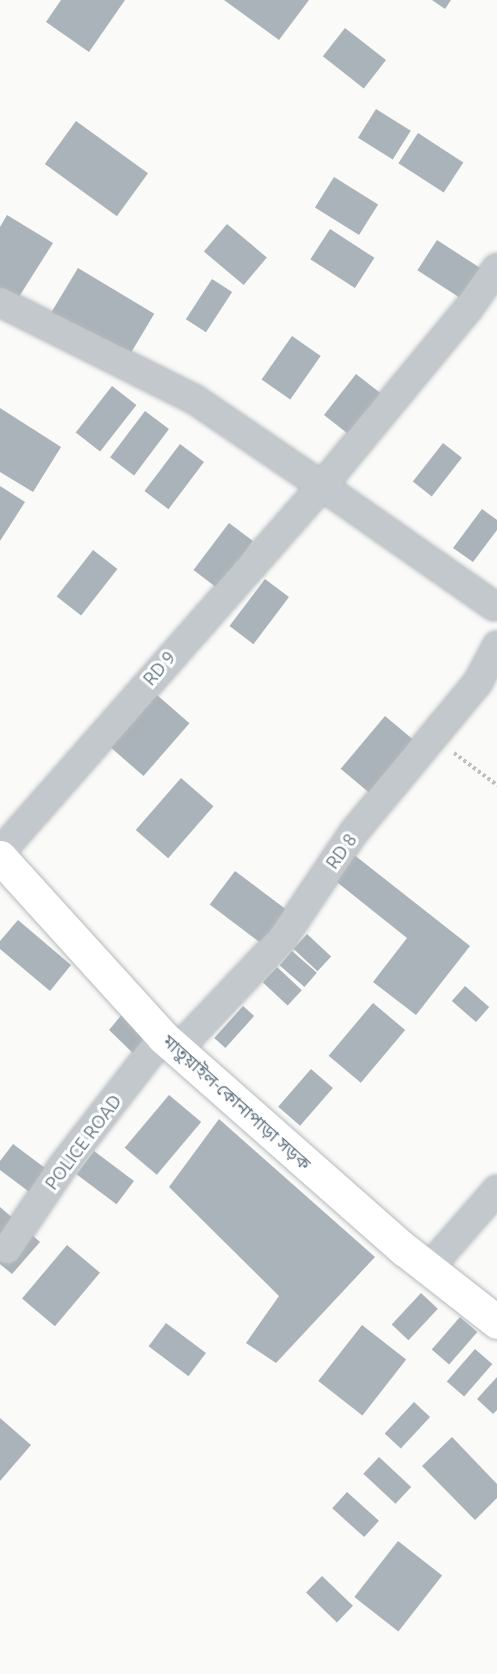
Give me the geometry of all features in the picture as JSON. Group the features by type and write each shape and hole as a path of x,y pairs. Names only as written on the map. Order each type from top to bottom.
{"main road":[{"name":"মাতুয়াইল-কোনাপাড়া সড়ক","path":"0,855 170,1043 428,1269 497,1322"}],"street":[{"name":"RD 9","path":"0,855 322,486 468,309 497,268"},
{"path":"0,302 194,399 496,608"},
{"name":"RD 8","path":"170,1043 282,939 354,832 478,682 497,646"},
{"name":"POLICE ROAD","path":"7,1249 62,1167 170,1043"},
{"path":"428,1269 497,1190"}],"path":[{"path":"434,738 497,785"}],"building":[{"path":"61,0 125,0 89,52 46,22"},
{"path":"224,0 309,0 279,40"},
{"path":"432,0 451,0 445,9"},
{"path":"345,28 386,60 364,88 323,56"},
{"path":"376,109 411,131 393,160 358,138"},
{"path":"76,121 148,173 117,216 45,164"},
{"path":"418,133 463,162 444,193 398,163"},
{"path":"334,177 378,205 359,235 315,208"},
{"path":"7,215 53,243 5,319 0,315 0,227"},
{"path":"227,224 267,257 244,285 204,252"},
{"path":"330,229 374,258 355,288 310,259"},
{"path":"437,240 481,269 462,299 417,270"},
{"path":"78,268 154,314 128,358 51,313"},
{"path":"212,279 232,292 206,332 186,319"},
{"path":"292,336 321,356 290,399 262,379"},
{"path":"356,374 384,396 352,437 324,415"},
{"path":"112,386 136,405 100,452 76,432"},
{"path":"0,408 61,447 33,492 0,472"},
{"path":"145,411 169,429 134,475 110,457"},
{"path":"443,443 462,458 432,496 413,482"},
{"path":"180,444 204,462 168,509 144,491"},
{"path":"0,486 25,502 0,541"},
{"path":"482,509 497,520 497,530 473,562 453,548"},
{"path":"229,523 253,541 217,588 193,570"},
{"path":"93,550 117,569 81,616 57,596"},
{"path":"265,579 289,597 253,644 229,626"},
{"path":"157,695 189,723 144,776 111,748"},
{"path":"385,716 417,743 373,796 341,769"},
{"path":"181,778 213,806 168,858 136,830"},
{"path":"353,854 470,946 416,1015 373,982 407,938 333,879"},
{"path":"235,871 290,913 265,946 210,905"},
{"path":"18,920 71,965 50,991 0,949 0,941"},
{"path":"307,934 331,957 317,971 293,949"},
{"path":"292,951 317,973 304,987 280,965"},
{"path":"277,967 302,990 288,1006 263,982"},
{"path":"465,986 489,1007 476,1022 452,1001"},
{"path":"373,1003 405,1030 361,1083 329,1056"},
{"path":"129,1006 155,1035 137,1057 109,1030"},
{"path":"243,1006 254,1016 225,1048 214,1038"},
{"path":"311,1069 333,1088 300,1126 278,1107"},
{"path":"169,1095 201,1122 157,1175 125,1148"},
{"path":"219,1119 375,1257 276,1363 246,1343 279,1296 169,1187"},
{"path":"13,1144 53,1174 36,1197 0,1170 0,1161"},
{"path":"94,1151 134,1181 116,1204 77,1174"},
{"path":"0,1207 40,1242 12,1274 0,1264"},
{"path":"67,1245 100,1273 55,1326 22,1299"},
{"path":"421,1293 438,1309 408,1340 392,1324"},
{"path":"460,1317 477,1332 449,1365 432,1349"},
{"path":"166,1323 206,1353 188,1376 149,1346"},
{"path":"362,1325 406,1359 362,1415 318,1381"},
{"path":"475,1349 492,1364 464,1397 447,1381"},
{"path":"497,1377 497,1410 493,1414 477,1399"},
{"path":"414,1402 430,1417 401,1448 385,1433"},
{"path":"0,1418 31,1445 0,1481"},
{"path":"452,1437 497,1484 497,1498 475,1520 422,1466"},
{"path":"379,1457 411,1487 395,1504 363,1474"},
{"path":"347,1492 379,1521 364,1537 332,1508"},
{"path":"398,1541 442,1575 398,1631 354,1597"},
{"path":"322,1576 353,1606 337,1622 306,1593"}]}
